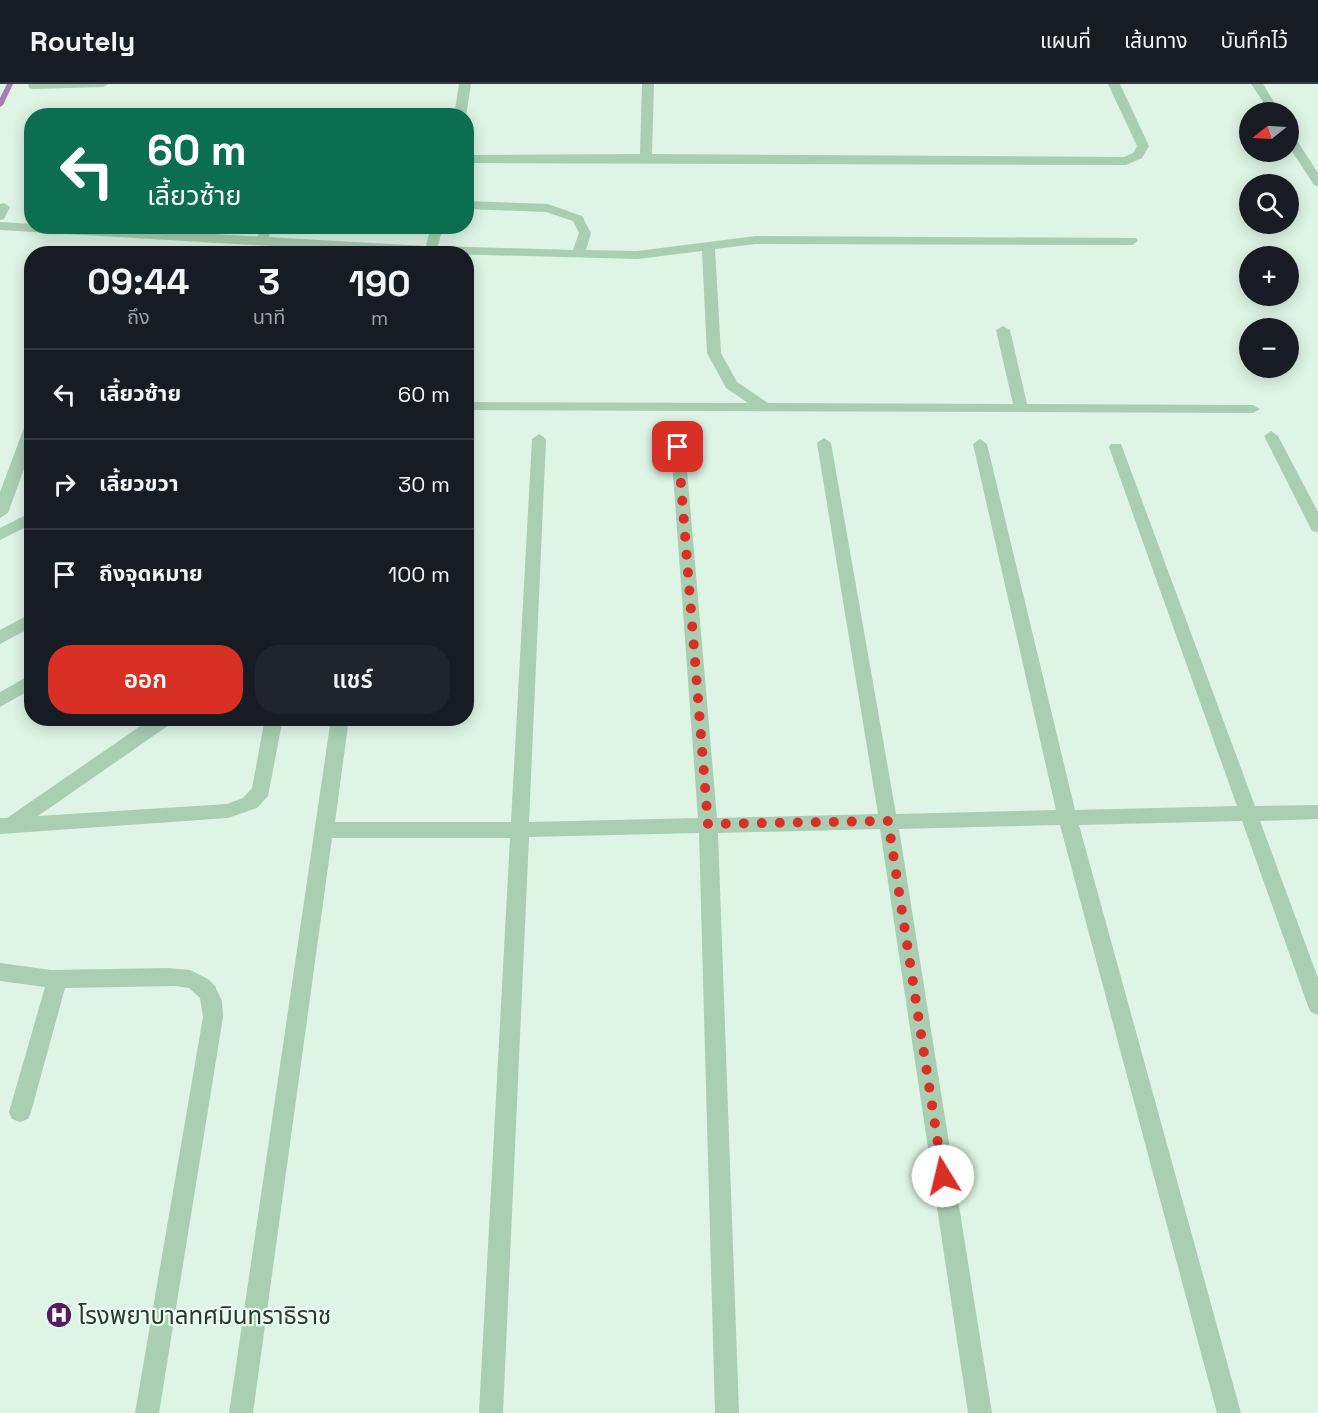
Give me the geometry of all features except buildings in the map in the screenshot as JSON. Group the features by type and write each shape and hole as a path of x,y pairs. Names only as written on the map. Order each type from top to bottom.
{"street":[{"path":"34,84 33,86 103,84"},
{"path":"461,108 465,84"},
{"path":"646,158 648,84"},
{"path":"474,159 1126,161 1138,154 1143,146 1114,84"},
{"path":"1257,84 1269,102"},
{"path":"1299,152 1318,182"},
{"path":"474,205 548,208 578,219 585,233 578,254"},
{"path":"0,226 24,227"},
{"path":"150,234 337,246"},
{"path":"263,240 264,234"},
{"path":"474,251 637,255 756,240 1132,241"},
{"path":"708,246 714,352 731,385 766,408"},
{"path":"1002,330 1021,408"},
{"path":"474,406 1253,409"},
{"path":"1271,436 1318,527"},
{"path":"491,1413 539,440"},
{"path":"824,443 888,821 980,1413"},
{"path":"980,444 1067,817 1229,1413"},
{"path":"0,513 24,447"},
{"path":"678,447 708,824 727,1413"},
{"path":"1116,447 1318,1006"},
{"path":"0,535 24,522"},
{"path":"0,638 24,624"},
{"path":"0,700 24,685"},
{"path":"5,826 154,726"},
{"path":"5,826 228,811 250,803 261,790 273,726"},
{"path":"242,1413 339,726"},
{"path":"324,830 520,830 1318,812"},
{"path":"0,972 26,978 57,980 185,978 207,989 213,1001 213,1017 147,1413"},
{"path":"20,1112 57,980"}],"waterway":[{"path":"0,105 10,84"}],"place":[{"name":"โรงพยาบาลทศมินทราธิราช","path":"59,1315"}],"route":[{"path":"678,447 708,824 888,821 943,1176"}]}
